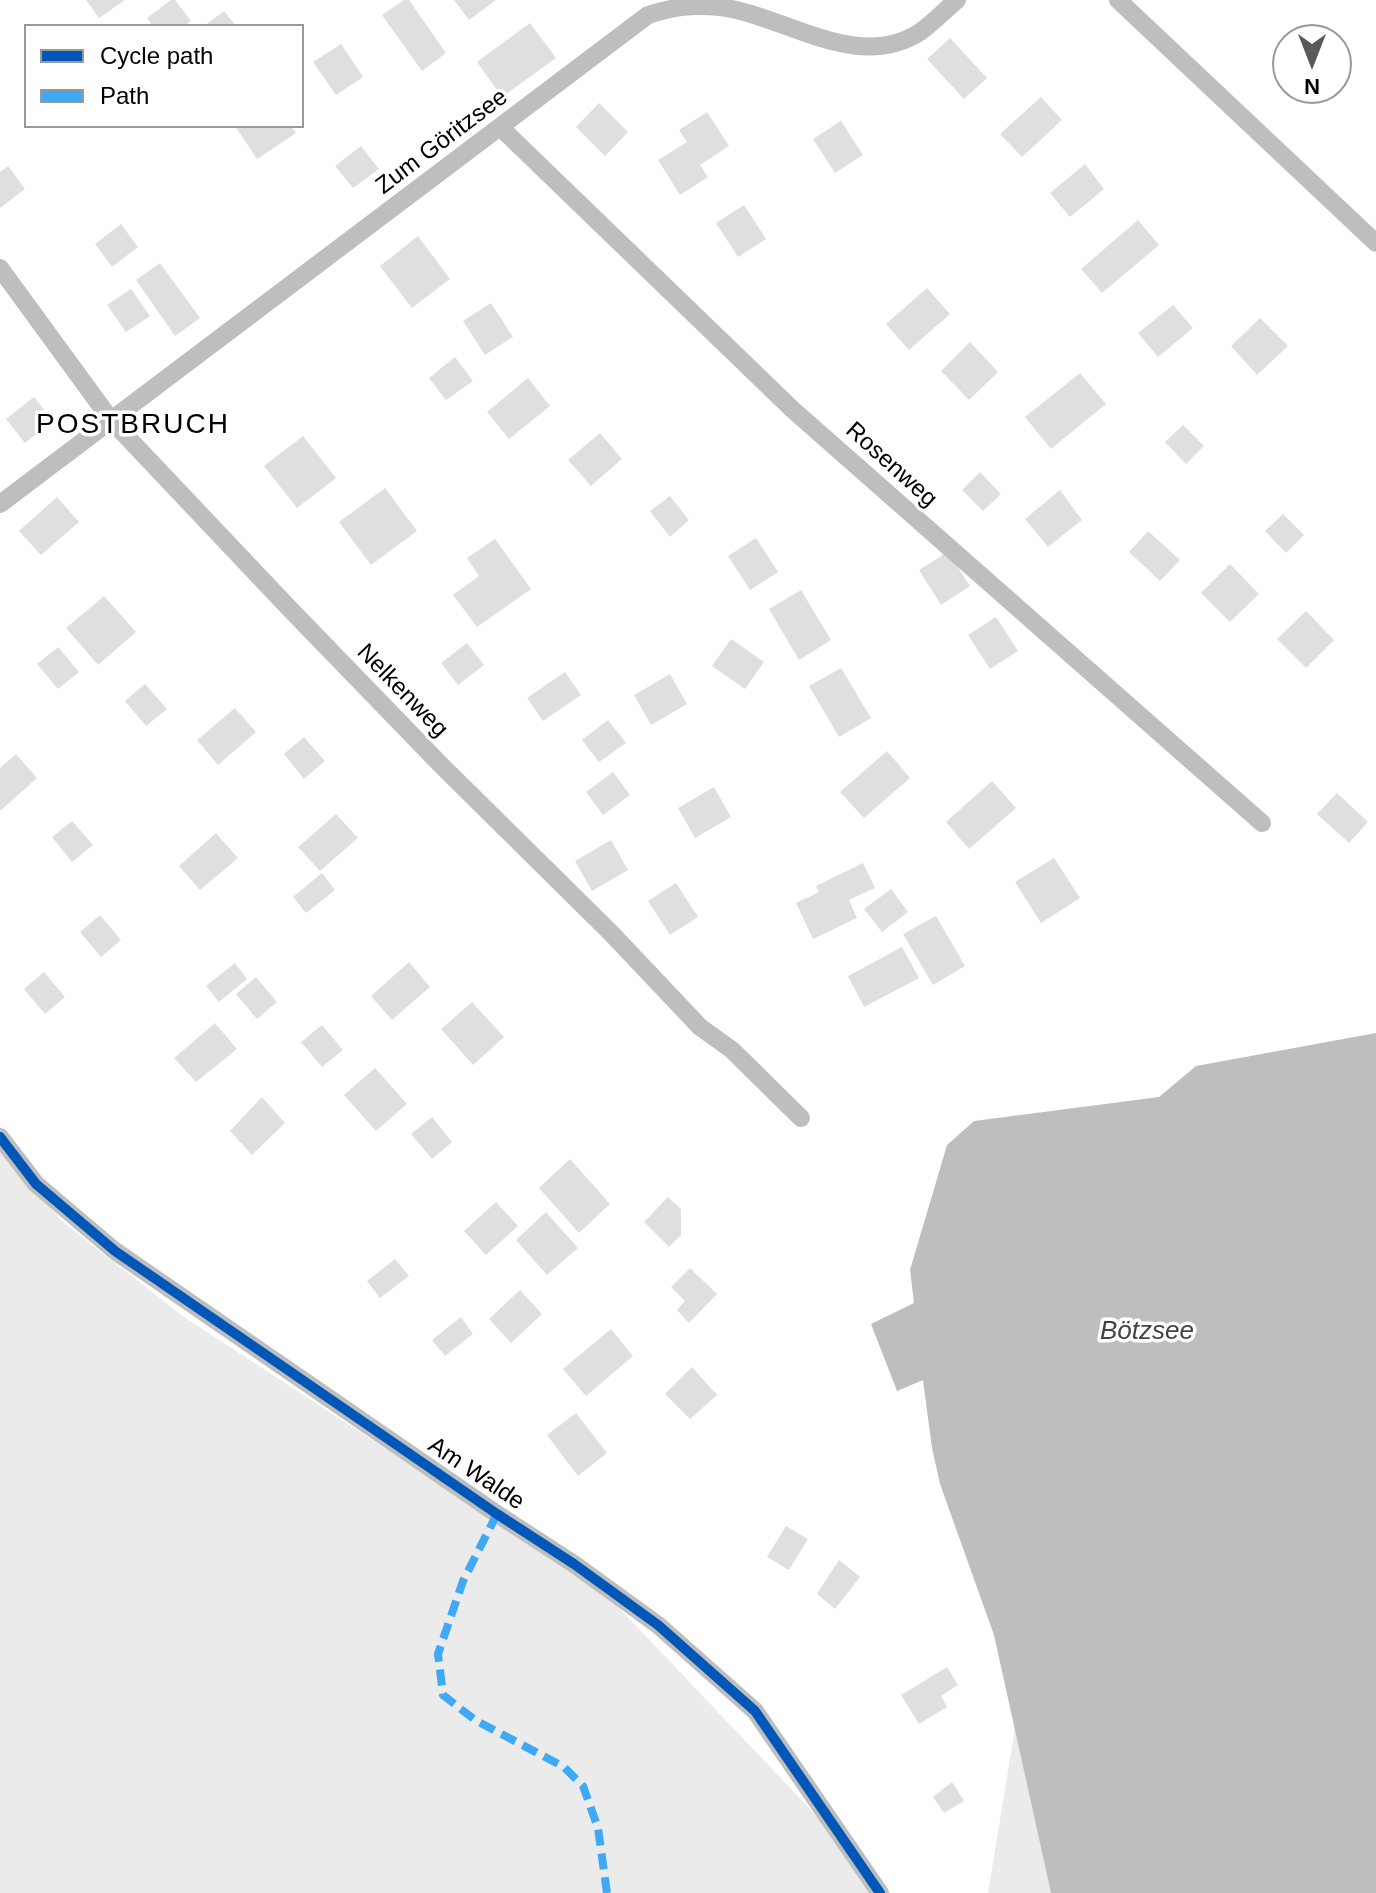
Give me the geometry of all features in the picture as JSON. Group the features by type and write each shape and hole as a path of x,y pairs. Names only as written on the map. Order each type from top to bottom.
{"lane":[{"name":"Zum Göritzsee","path":"0,504 648,15 679,5 722,8 850,45 883,46 919,33 957,0"},
{"path":"1118,0 1376,243"},
{"name":"Rosenweg","path":"501,128 792,409 1262,823"},
{"name":"Nelkenweg","path":"0,268 111,420 441,765 611,933 700,1027 732,1050 801,1118"},
{"name":"Am Walde","path":"0,1137 36,1184 115,1251 574,1564 658,1625 755,1711 880,1893"}],"shaded area":[{"path":"0,1151 64,1223 184,1317 602,1590 890,1893 0,1893"},
{"path":"1015,1728 1051,1893 988,1893"}],"water":[{"name":"Bötzsee","path":"1376,1033 1376,1893 1051,1893 994,1635 940,1484 923,1380 897,1391 871,1324 914,1303 910,1270 947,1145 974,1121 1159,1097 1196,1066"}],"building":[{"path":"86,0 125,0 99,18"},
{"path":"175,0 191,21 187,24 152,24 147,18"},
{"path":"404,0 409,0 446,53 422,71 382,15"},
{"path":"454,0 496,0 469,20"},
{"path":"224,11 234,24 207,24"},
{"path":"530,23 556,58 502,97 477,62"},
{"path":"950,38 987,78 964,99 927,59"},
{"path":"341,44 363,77 336,95 313,62"},
{"path":"1041,97 1062,120 1022,157 1000,134"},
{"path":"599,103 628,132 605,156 576,127"},
{"path":"707,112 729,146 700,165 708,177 680,195 658,160 687,142 679,130"},
{"path":"841,121 863,155 835,173 813,139"},
{"path":"236,128 292,128 296,133 257,159"},
{"path":"361,146 379,169 353,188 335,166"},
{"path":"1085,164 1104,189 1070,217 1050,193"},
{"path":"8,166 25,189 0,208 0,172"},
{"path":"744,205 766,239 738,257 716,223"},
{"path":"1138,220 1159,245 1102,293 1081,269"},
{"path":"121,224 138,247 112,267 95,244"},
{"path":"418,236 450,279 412,308 380,266"},
{"path":"160,263 200,318 175,336 136,280"},
{"path":"927,288 950,314 909,350 886,324"},
{"path":"131,289 150,316 126,332 107,305"},
{"path":"491,303 513,337 485,355 463,321"},
{"path":"1173,305 1193,328 1158,357 1138,333"},
{"path":"1260,318 1288,346 1257,375 1231,346"},
{"path":"970,342 998,372 969,400 941,371"},
{"path":"455,357 473,381 446,400 429,378"},
{"path":"1080,373 1106,404 1051,449 1025,417"},
{"path":"528,378 550,406 509,439 487,412"},
{"path":"34,397 53,421 25,443 6,419"},
{"path":"1183,425 1204,446 1186,464 1165,442"},
{"path":"600,433 622,459 591,486 568,460"},
{"path":"303,436 336,478 297,508 264,466"},
{"path":"980,472 1001,494 983,511 962,490"},
{"path":"385,488 417,531 371,565 339,522"},
{"path":"1060,490 1082,520 1048,547 1025,519"},
{"path":"670,496 689,520 670,537 650,511"},
{"path":"57,497 79,522 41,555 19,531"},
{"path":"1283,514 1304,535 1286,553 1265,531"},
{"path":"1148,531 1180,560 1160,581 1129,552"},
{"path":"756,538 778,572 750,590 728,556"},
{"path":"495,539 531,589 477,627 453,595 479,576 467,558"},
{"path":"948,552 970,586 941,605 919,570"},
{"path":"1230,564 1259,594 1230,622 1201,593"},
{"path":"801,590 831,640 799,660 769,609"},
{"path":"104,596 136,632 98,665 66,628"},
{"path":"1306,611 1334,640 1306,668 1277,639"},
{"path":"996,617 1018,651 990,669 968,635"},
{"path":"731,639 764,662 745,689 712,666"},
{"path":"467,643 484,665 458,685 441,663"},
{"path":"58,647 79,672 58,689 37,664"},
{"path":"841,668 871,718 839,737 809,686"},
{"path":"565,672 581,695 543,721 527,698"},
{"path":"670,674 687,704 651,725 634,695"},
{"path":"145,684 167,709 146,726 125,701"},
{"path":"235,708 256,732 218,765 197,740"},
{"path":"608,720 626,743 599,762 582,740"},
{"path":"304,737 325,761 304,779 284,754"},
{"path":"887,751 910,778 864,818 840,792"},
{"path":"16,754 37,778 0,811 0,768"},
{"path":"613,772 630,795 603,815 586,792"},
{"path":"992,781 1016,808 969,849 946,822"},
{"path":"714,787 731,817 695,838 678,808"},
{"path":"1337,793 1368,822 1349,843 1317,814"},
{"path":"336,814 358,838 320,871 298,847"},
{"path":"72,821 93,845 72,862 52,837"},
{"path":"216,833 238,858 200,890 179,866"},
{"path":"611,840 628,870 592,891 575,861"},
{"path":"1054,858 1080,898 1041,923 1015,882"},
{"path":"863,863 875,888 849,900 857,918 813,939 796,903 819,892 816,886"},
{"path":"322,873 335,890 306,913 293,897"},
{"path":"676,883 698,917 670,935 648,901"},
{"path":"891,889 908,912 882,932 864,909"},
{"path":"100,915 121,940 101,957 80,932"},
{"path":"936,916 965,966 933,985 903,934"},
{"path":"902,947 919,978 864,1007 848,976"},
{"path":"409,962 430,987 392,1020 371,996"},
{"path":"235,963 247,979 219,1002 206,986"},
{"path":"44,972 65,997 45,1014 24,989"},
{"path":"256,977 277,1002 257,1019 236,994"},
{"path":"472,1002 504,1037 473,1065 441,1029"},
{"path":"215,1023 237,1049 196,1082 174,1058"},
{"path":"322,1025 343,1050 322,1067 301,1042"},
{"path":"375,1068 407,1104 376,1131 344,1095"},
{"path":"262,1097 285,1123 252,1155 230,1131"},
{"path":"432,1117 452,1142 432,1159 411,1134"},
{"path":"570,1159 610,1204 579,1233 539,1188"},
{"path":"668,1197 681,1209 681,1235 669,1247 644,1222"},
{"path":"496,1202 518,1226 486,1255 464,1231"},
{"path":"546,1212 578,1248 547,1275 516,1240"},
{"path":"395,1259 409,1276 380,1298 367,1281"},
{"path":"690,1268 717,1294 689,1323 677,1310 685,1301 671,1287"},
{"path":"520,1290 542,1314 511,1343 489,1319"},
{"path":"461,1317 473,1334 445,1356 432,1340"},
{"path":"611,1329 633,1356 586,1396 563,1369"},
{"path":"692,1367 717,1395 690,1419 665,1394"},
{"path":"576,1413 607,1453 578,1476 547,1435"},
{"path":"786,1526 808,1539 789,1570 767,1557"},
{"path":"839,1560 860,1577 835,1609 817,1594"},
{"path":"947,1667 958,1685 941,1696 947,1707 919,1724 901,1695"},
{"path":"952,1782 964,1801 944,1813 933,1797"}],"marked path":[{"path":"497,1514 463,1581 438,1654 443,1695 475,1720 564,1767 583,1786 598,1828 607,1893"}],"cycle path":[{"path":"0,1137 36,1184 115,1251 574,1564 658,1625 755,1711 880,1893"}],"district":[{"name":"POSTBRUCH","path":"133,425"}]}
